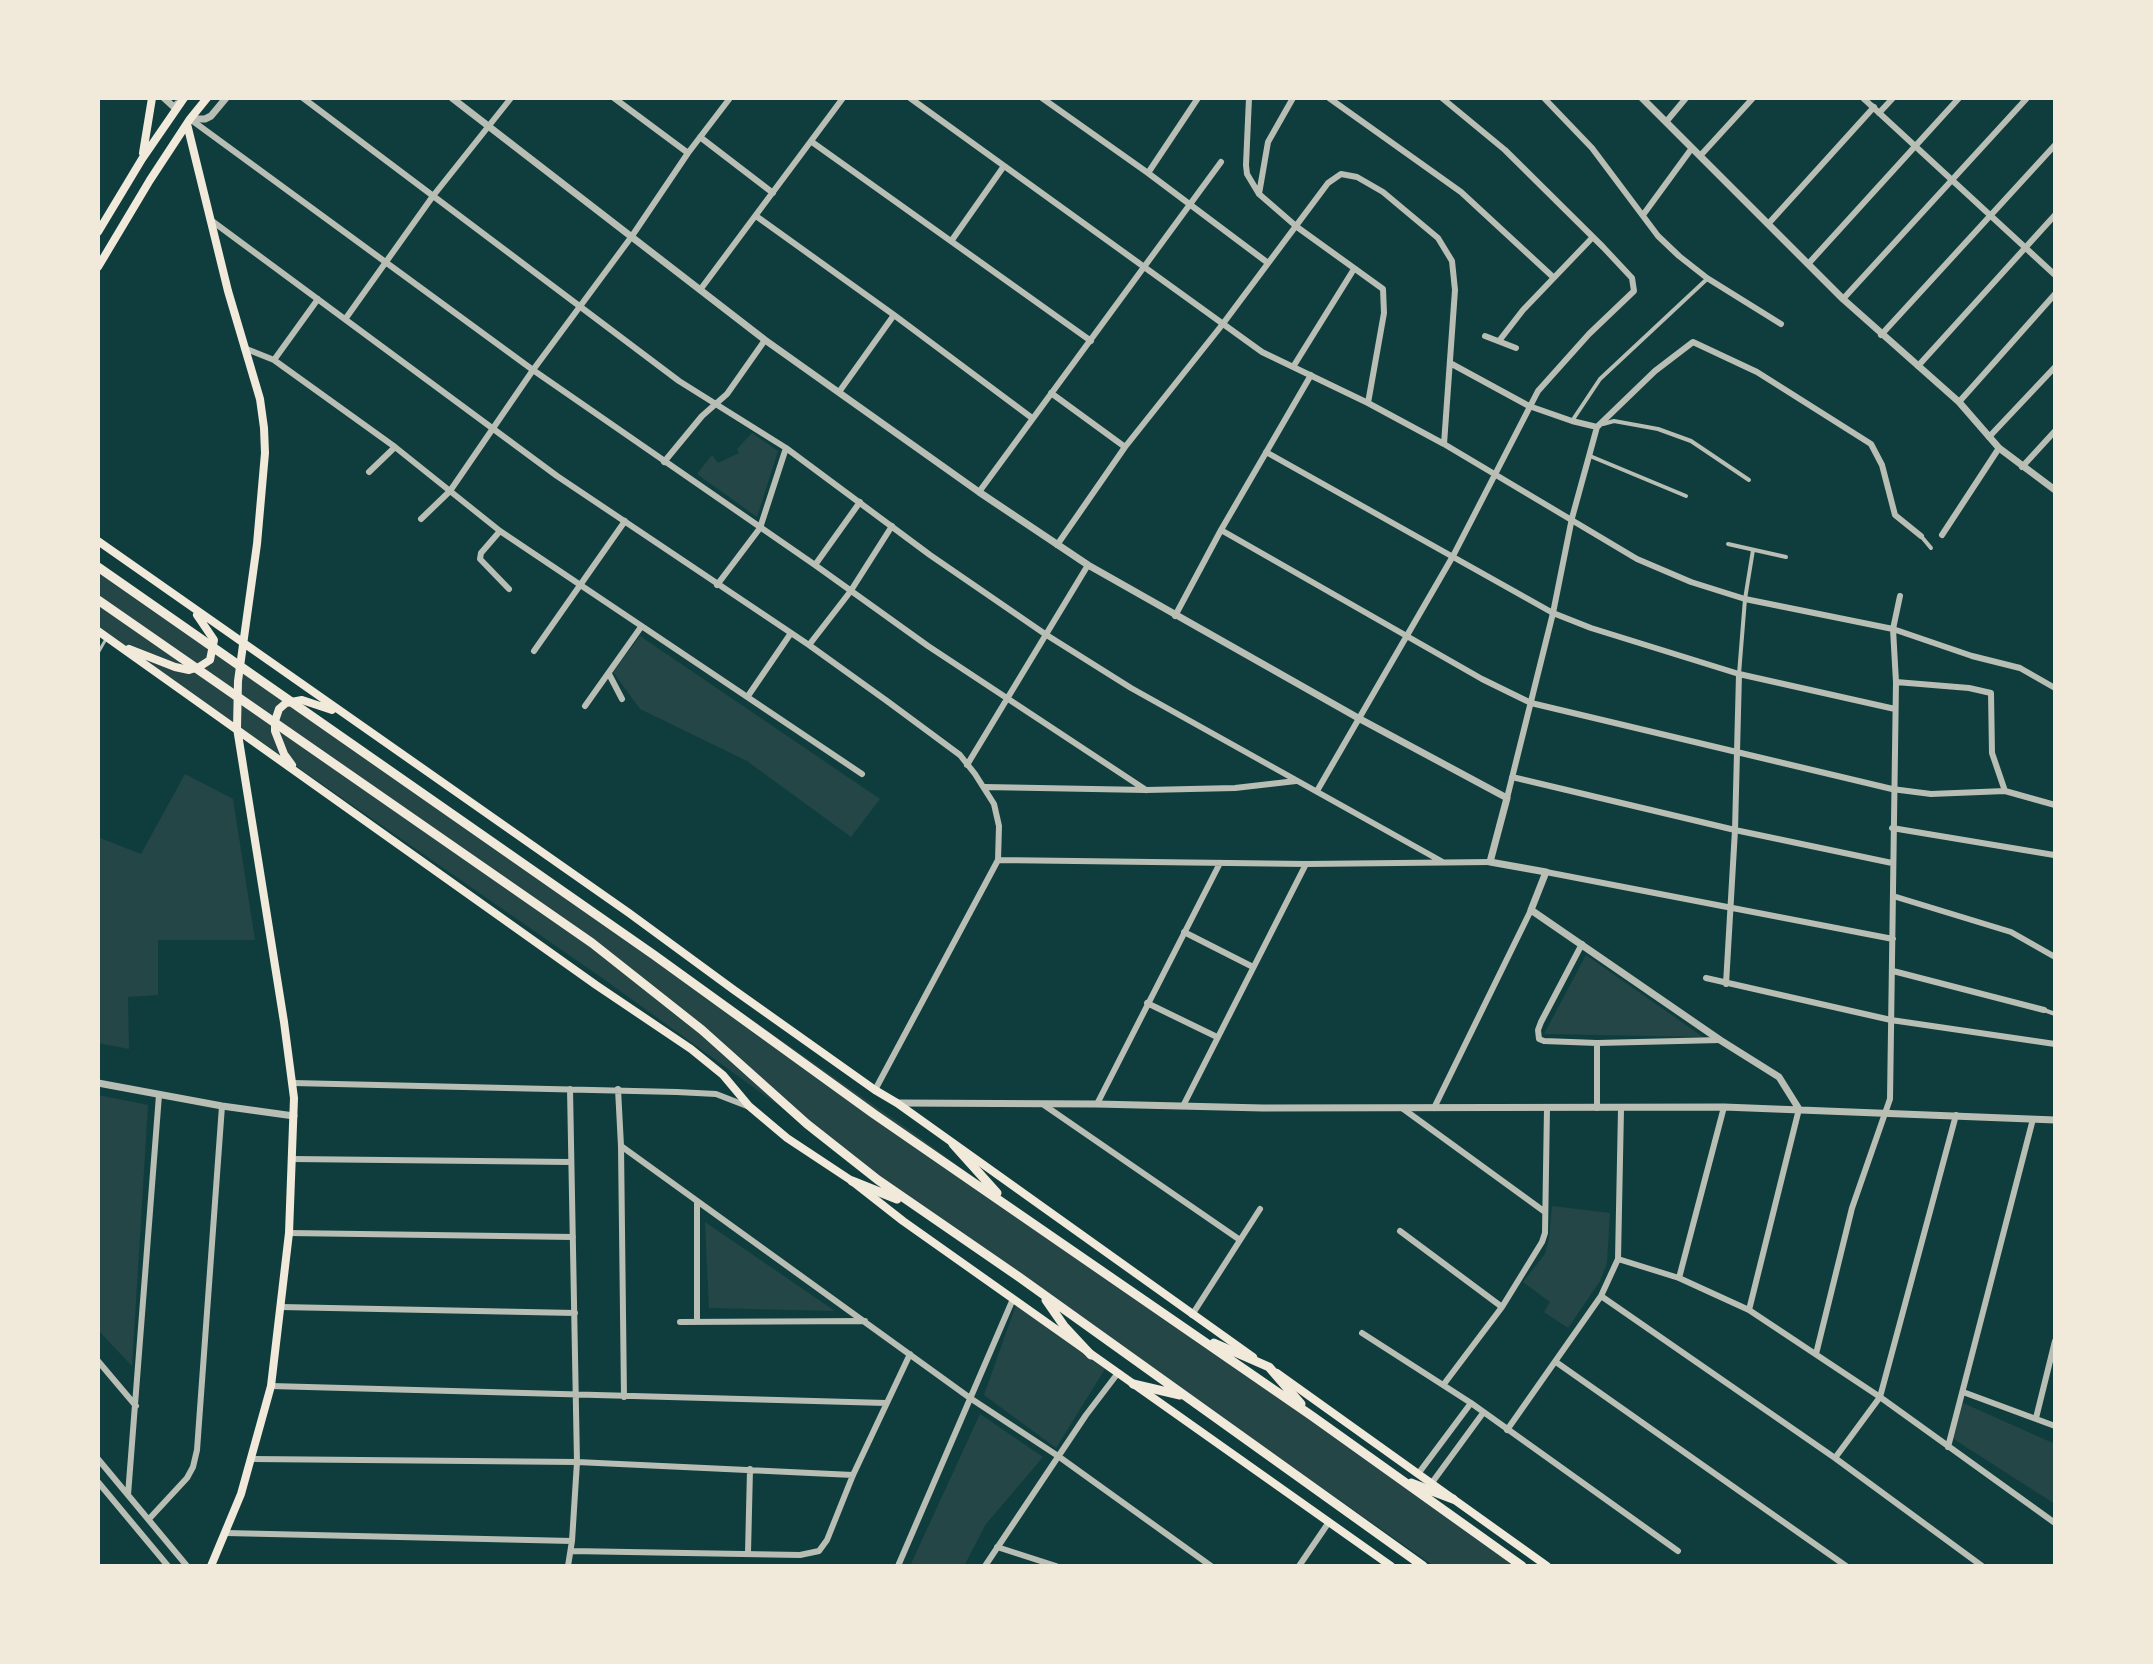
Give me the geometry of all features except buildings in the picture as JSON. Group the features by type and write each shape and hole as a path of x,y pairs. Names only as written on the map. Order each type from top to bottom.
{"highway":[{"path":"98,567 1522,1566"},
{"path":"98,600 592,943 702,1030 825,1139 878,1180 1423,1566"},
{"path":"953,1144 1007,1205"},
{"path":"852,1181 916,1206"},
{"path":"1045,1297 1059,1319 1091,1355"},
{"path":"1192,1332 1269,1367 1312,1416"},
{"path":"1133,1384 1187,1396"},
{"path":"1384,1469 1398,1478 1453,1499"}],"main road":[{"path":"142,159 152,98"},
{"path":"98,232 182,98"},
{"path":"98,267 188,121 207,98"},
{"path":"175,108 188,121 209,218 260,399 265,453 238,681 237,728 293,1083 294,1116 289,1233 271,1386 253,1459 211,1566"},
{"path":"98,541 629,913 1547,1566"},
{"path":"111,640 175,667 189,670 199,667 210,660 214,640 191,606"},
{"path":"98,631 596,985 691,1049 723,1075 749,1106 787,1138 852,1181 903,1221 1391,1566"},
{"path":"309,780 284,754 275,731 279,709 286,703 302,700 343,715"}],"street":[{"path":"164,98 175,108"},
{"path":"188,121 205,119 226,98"},
{"path":"303,98 679,381 786,448 930,555 1045,634 1131,688 1441,861"},
{"path":"452,98 765,340 1057,545 1175,616 1507,798"},
{"path":"346,318 433,196 511,98"},
{"path":"614,98 688,153"},
{"path":"421,519 450,491 533,370 730,98"},
{"path":"700,290 843,98"},
{"path":"910,98 1262,352 1444,444 1637,559 1691,582 1745,599 1893,629 1972,656 2020,668 2055,688"},
{"path":"1042,98 1268,263"},
{"path":"1249,98 1246,165 1247,174 1259,194 1297,227 1381,285 1384,313 1368,403"},
{"path":"1259,194 1268,142 1293,98"},
{"path":"1329,98 1461,192 1553,277"},
{"path":"1343,106 1347,98"},
{"path":"1317,791 1453,556 1529,406 1556,368 1634,291 1629,275 1505,150 1442,98"},
{"path":"1544,98 1592,148 1658,236 1707,278 1781,324"},
{"path":"1642,98 1843,299 1959,402 1999,448 2051,488 2055,477"},
{"path":"1666,122 1686,98"},
{"path":"1700,156 1753,98"},
{"path":"1863,98 2055,275"},
{"path":"1769,223 1876,110 1893,98"},
{"path":"1809,263 1959,98"},
{"path":"1843,299 2027,98"},
{"path":"1148,173 1195,99"},
{"path":"188,121 533,370 850,592 1006,700 1146,790"},
{"path":"700,137 773,193"},
{"path":"812,142 1091,341"},
{"path":"1881,335 2055,145"},
{"path":"1643,215 1692,148"},
{"path":"979,492 1221,162"},
{"path":"952,240 1004,166"},
{"path":"1057,545 1125,447 1336,175 1349,174 1375,186 1447,249 1452,261 1455,282 1444,444"},
{"path":"1918,366 2055,215"},
{"path":"756,216 1032,418"},
{"path":"209,218 566,483 809,645 953,750 984,787 994,804 998,860 875,1090"},
{"path":"1499,341 1553,277 1592,238"},
{"path":"1293,367 1354,269"},
{"path":"1572,421 1600,379 1707,278"},
{"path":"1959,402 2055,294"},
{"path":"274,360 318,299"},
{"path":"839,392 894,315"},
{"path":"1485,336 1516,348"},
{"path":"664,462 702,416 727,394 765,340"},
{"path":"1490,862 1553,613 1572,518 1597,427 1655,371 1693,342 1757,372 1871,444 1882,465 1895,515 1931,548"},
{"path":"244,348 274,360 578,586 862,774"},
{"path":"1450,363 1529,406 1572,421 1597,427 1614,421 1658,429 1691,441 1749,480"},
{"path":"1989,437 2055,367"},
{"path":"1175,616 1311,375"},
{"path":"1051,393 1125,447"},
{"path":"2022,467 2055,431"},
{"path":"369,472 395,447"},
{"path":"717,585 760,528 786,448"},
{"path":"1942,535 1999,448"},
{"path":"1266,452 1553,613 1645,647 1739,674 1895,709"},
{"path":"1590,456 1686,496"},
{"path":"815,565 860,502"},
{"path":"534,651 625,521"},
{"path":"809,645 850,592 892,526"},
{"path":"1221,530 1531,703 1892,789 1931,794 2005,791 2055,805"},
{"path":"500,531 481,553 480,559 509,589"},
{"path":"1728,544 1786,557"},
{"path":"1726,984 1735,830 1739,674 1745,599 1753,550"},
{"path":"967,765 1088,565"},
{"path":"1816,1354 1852,1208 1890,1099 1892,789 1896,682 1893,629 1900,596"},
{"path":"585,706 641,627"},
{"path":"748,696 791,633"},
{"path":"609,674 622,699"},
{"path":"1896,682 1991,693 1992,753 2005,791"},
{"path":"1512,777 1735,830 1892,863"},
{"path":"984,787 1146,790 1235,788 1296,781"},
{"path":"1892,828 2054,855"},
{"path":"998,860 1306,864 1490,862 1893,939"},
{"path":"1097,1104 1220,863"},
{"path":"1183,1106 1306,864"},
{"path":"1434,1108 1531,910 1546,872"},
{"path":"1893,896 2011,932 2055,957"},
{"path":"1531,910 1779,1077 1799,1109 1749,1310"},
{"path":"1184,932 1253,967"},
{"path":"1582,944 1541,1022 1538,1035 1544,1041 1720,1040"},
{"path":"1893,971 2055,1014"},
{"path":"1706,978 1891,1020 2055,1044"},
{"path":"1147,1003 1217,1037"},
{"path":"1597,1043 1597,1108"},
{"path":"98,1083 294,1116"},
{"path":"293,1083 618,1089 716,1094 749,1106"},
{"path":"568,1566 577,1462 570,1089"},
{"path":"618,1089 624,1397"},
{"path":"128,1495 159,1095"},
{"path":"897,1103 1401,1108 1724,1107 2055,1120"},
{"path":"1044,1105 1240,1240"},
{"path":"149,1519 187,1478 197,1450 222,1106"},
{"path":"1679,1278 1724,1107"},
{"path":"1401,1108 1545,1212"},
{"path":"1444,1384 1502,1307 1538,1250 1545,1233 1547,1108"},
{"path":"1507,1430 1601,1296 1618,1259 1621,1109"},
{"path":"1835,1458 1880,1397 1956,1115"},
{"path":"1948,1447 2033,1119"},
{"path":"621,1146 970,1398 1058,1456 1211,1566"},
{"path":"293,1159 571,1162"},
{"path":"697,1203 697,1322"},
{"path":"1192,1315 1260,1209"},
{"path":"1400,1231 1502,1307"},
{"path":"289,1233 573,1237"},
{"path":"1618,1259 1679,1278 1749,1310 1880,1397 2055,1523"},
{"path":"1601,1296 1835,1458 1982,1566"},
{"path":"898,1566 1013,1299"},
{"path":"281,1307 575,1313"},
{"path":"680,1322 865,1321"},
{"path":"1362,1333 1444,1384 1678,1551"},
{"path":"2036,1418 2055,1341"},
{"path":"571,1551 812,1554 823,1547 910,1354"},
{"path":"98,1361 136,1406"},
{"path":"1556,1362 1846,1566"},
{"path":"985,1566 1118,1373"},
{"path":"271,1386 886,1403"},
{"path":"1963,1392 2055,1426"},
{"path":"1418,1474 1471,1403"},
{"path":"1431,1484 1483,1413"},
{"path":"98,1459 187,1566"},
{"path":"253,1459 577,1462 853,1475"},
{"path":"748,1553 750,1469"},
{"path":"114,1477 100,1484 168,1566"},
{"path":"1299,1566 1329,1522"},
{"path":"226,1533 572,1541"},
{"path":"997,1547 1056,1566"}],"lane":[{"path":"98,653 111,640"}],"shaded area":[{"path":"752,433 778,451 757,517 697,474 712,455 718,463 739,453 737,449"},
{"path":"98,561 922,1139 1076,1253 1519,1566 1434,1566 940,1222 605,980 98,629"},
{"path":"640,636 880,799 851,837 747,761 640,709 613,672"},
{"path":"185,774 233,799 255,940 158,940 158,995 128,997 129,1049 98,1043 98,840 100,838 141,854"},
{"path":"1586,955 1703,1037 1544,1034"},
{"path":"98,1095 148,1105 132,1366 98,1330"},
{"path":"1552,1206 1610,1213 1607,1263 1600,1281 1568,1328 1544,1312 1550,1302 1523,1282 1545,1254"},
{"path":"705,1222 835,1311 709,1308"},
{"path":"1016,1305 1105,1369 1056,1448 984,1395"},
{"path":"1963,1403 2055,1444 2055,1504 1952,1438"},
{"path":"980,1414 1043,1457 986,1524 964,1566 910,1566"}]}
